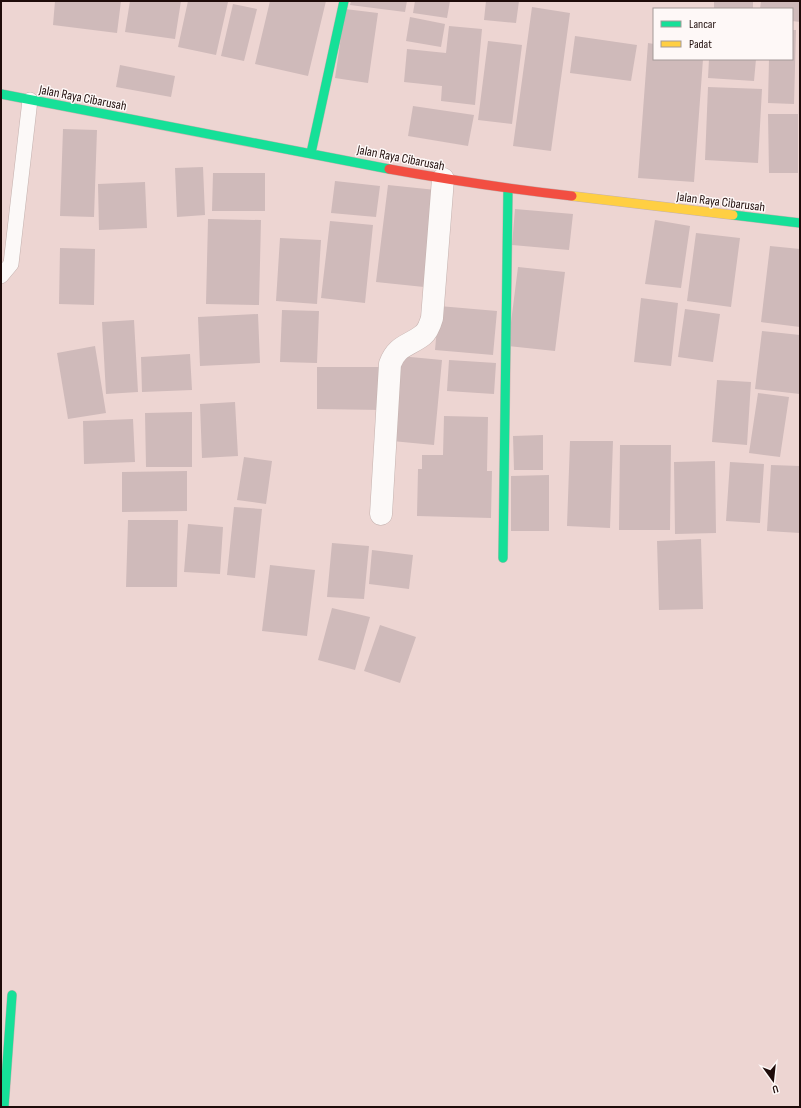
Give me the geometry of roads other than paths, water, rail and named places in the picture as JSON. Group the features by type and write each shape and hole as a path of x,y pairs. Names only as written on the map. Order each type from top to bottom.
{"main road":[{"path":"311,153 344,1"},
{"name":"Jalan Raya Cibarusah","path":"1,94 508,189 800,223"},
{"path":"503,558 508,189"},
{"path":"4,1107 12,995"}],"street":[{"path":"381,514 390,364 396,351 423,335 428,329 432,318 443,178"}],"lane":[{"path":"1,276 11,264 30,100"}]}
